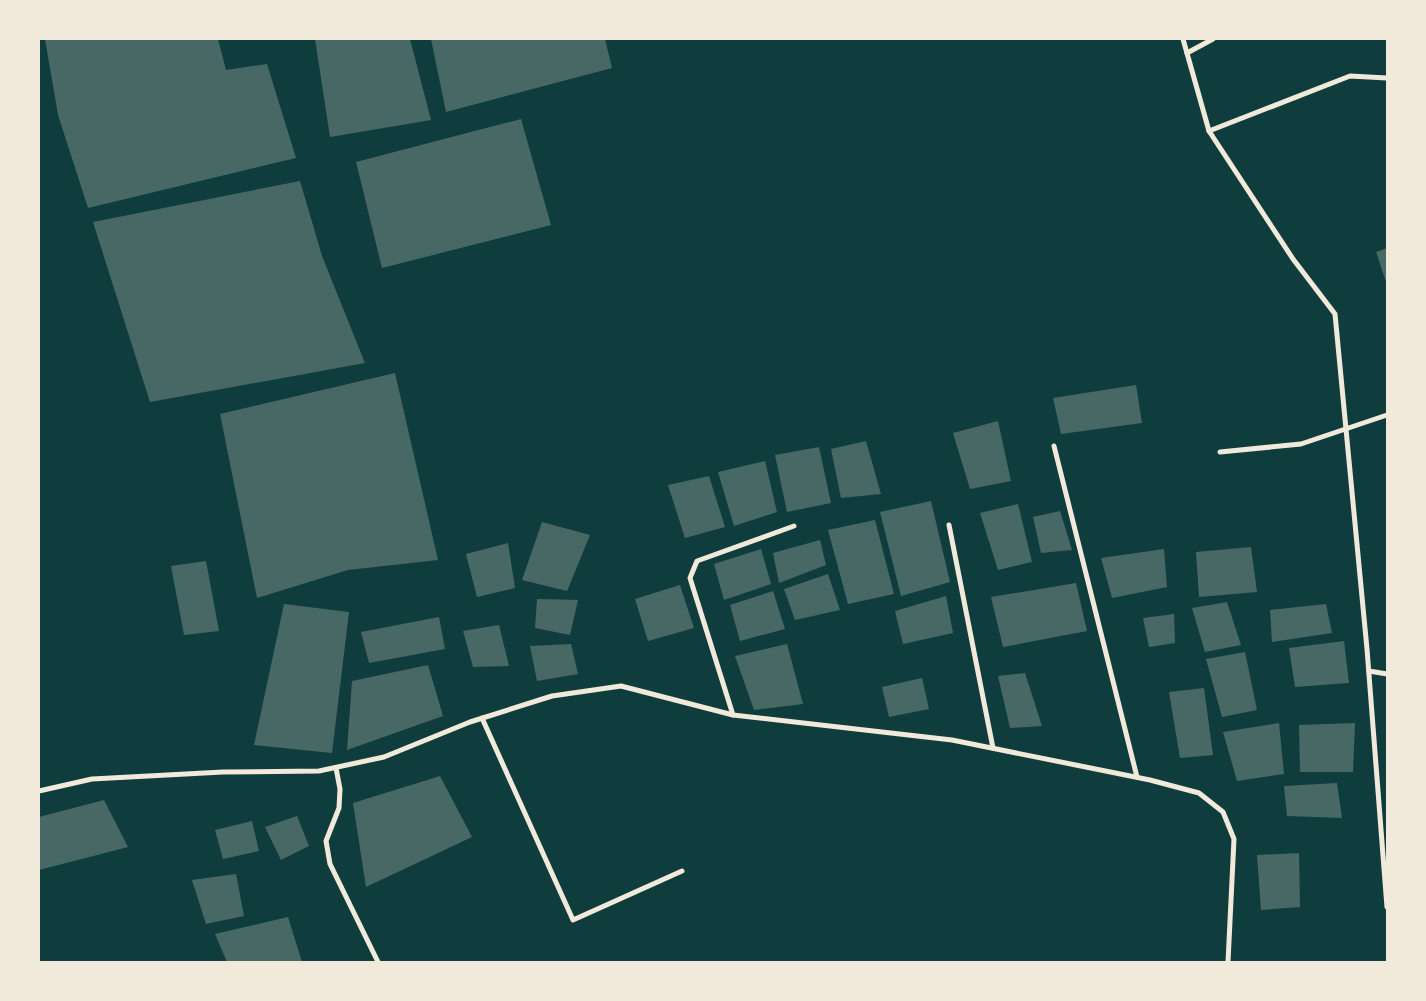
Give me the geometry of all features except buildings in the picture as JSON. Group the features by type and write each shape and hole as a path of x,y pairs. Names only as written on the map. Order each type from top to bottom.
{"street":[{"path":"1183,39 1209,131 1293,259 1335,314 1369,672 1387,907"},
{"path":"1187,53 1213,39"},
{"path":"1209,131 1350,76 1387,78"},
{"path":"1220,452 1301,444 1387,415"},
{"path":"1054,446 1138,777"},
{"path":"950,525 993,748"},
{"path":"733,715 690,578 697,561 794,526"},
{"path":"1369,672 1387,674"},
{"path":"39,791 92,778 223,772 319,771 336,768 384,758 482,718 552,696 621,686 733,715 952,740 1138,777 1199,793 1223,812 1234,839 1228,962"},
{"path":"482,718 573,920 682,871"},
{"path":"336,768 340,790 339,808 326,841 330,864 378,962"}]}
